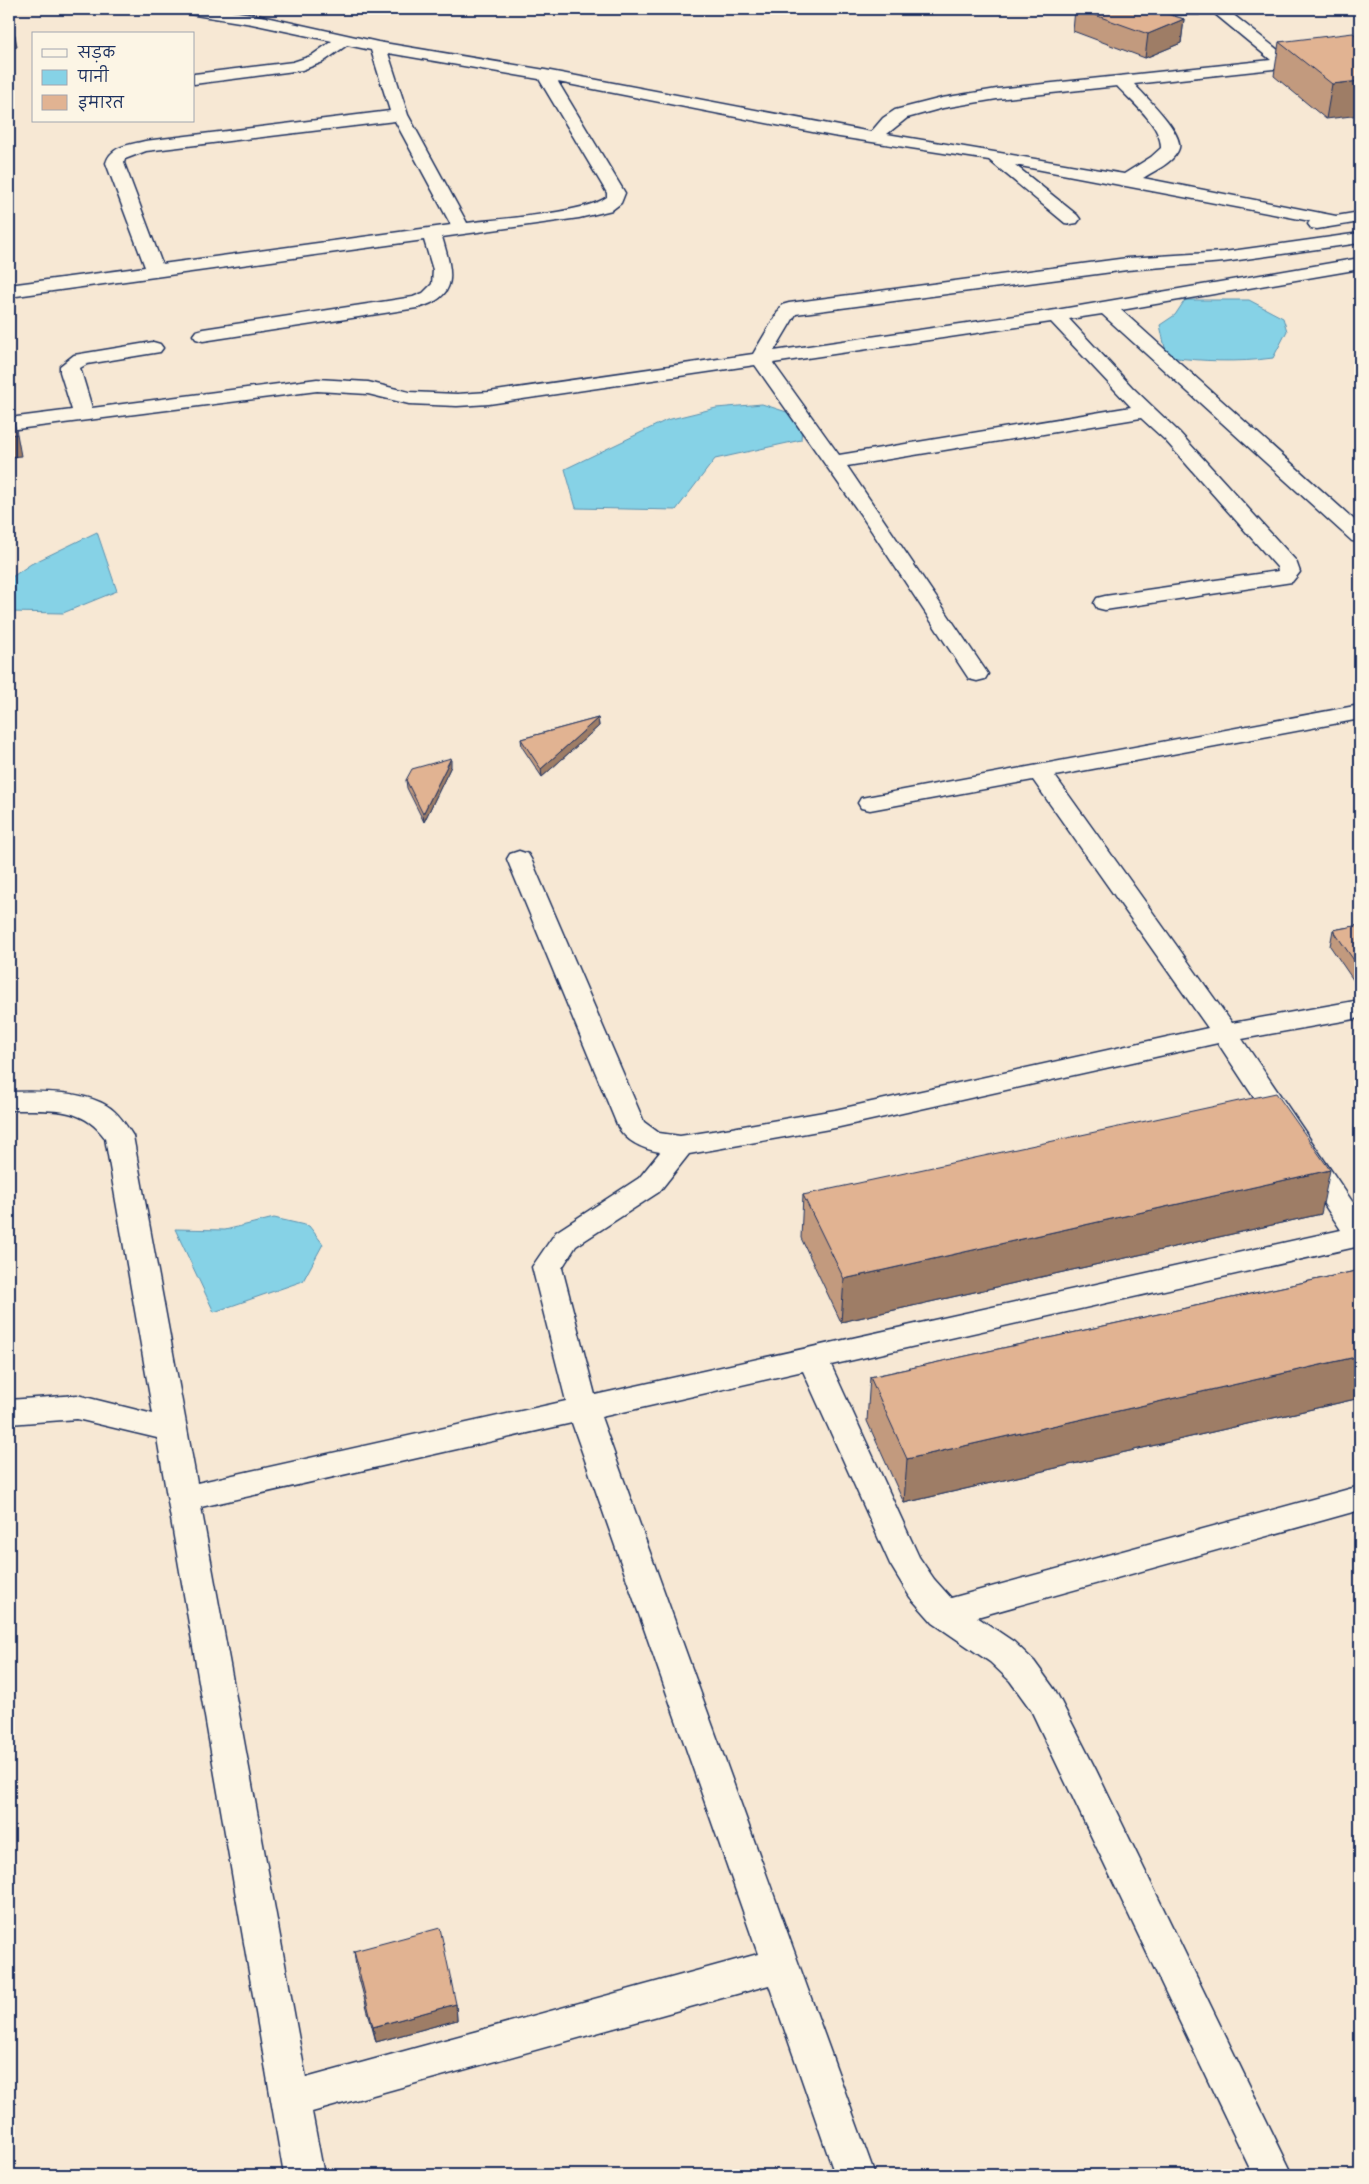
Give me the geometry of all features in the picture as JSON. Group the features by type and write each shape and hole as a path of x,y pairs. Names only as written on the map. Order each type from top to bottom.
{"street":[{"path":"190,9 252,19 378,47 545,75 874,138 994,156 1127,180 1336,221"},
{"path":"1217,9 1284,62"},
{"path":"195,79 296,67 317,59 344,40"},
{"path":"874,138 889,122 901,114 917,108 997,94 1314,58 1341,48 1360,45"},
{"path":"378,47 400,115 460,228"},
{"path":"9,290 579,212 606,206 615,199 616,193 545,75"},
{"path":"1121,80 1164,128 1171,140 1170,148 1162,158 1127,180"},
{"path":"155,269 117,172 114,163 117,156 126,151 146,146 400,115"},
{"path":"994,156 1071,219"},
{"path":"1289,228 1360,217"},
{"path":"203,335 417,302 430,297 441,285 442,270 431,232"},
{"path":"760,358 789,309 1127,264 1224,257 1360,238"},
{"path":"1172,261 1207,242 1224,239"},
{"path":"9,424 317,385 368,388 409,398 457,400 489,398 1056,316 1360,263"},
{"path":"1107,308 1360,536"},
{"path":"1056,316 1126,392 1172,436 1288,566 1289,572 1284,577 1272,580 1105,603"},
{"path":"84,415 70,372 70,366 80,359 154,348"},
{"path":"760,358 873,517 976,674"},
{"path":"834,462 1145,410"},
{"path":"870,803 1360,712"},
{"path":"184,1498 1360,1236 1224,1033 1040,772"},
{"path":"519,859 632,1127 651,1141 680,1146 835,1119 1224,1033 1360,1008"},
{"path":"9,1101 44,1100 79,1105 103,1116 119,1136 304,2175"},
{"path":"680,1146 649,1185 566,1240 548,1267 583,1409 854,2175"},
{"path":"812,1358 906,1564 922,1588 944,1613 1002,1652 1022,1671 1043,1700 1089,1790 1273,2175"},
{"path":"9,1412 77,1408 172,1430"},
{"path":"944,1613 1360,1498"},
{"path":"291,2100 780,1965"}],"water":[{"path":"1185,300 1249,300 1283,318 1287,331 1273,358 1220,361 1167,357 1160,325 1175,315"},
{"path":"762,404 796,415 802,424 801,440 715,459 676,510 576,508 565,469 667,420 716,408"},
{"path":"97,532 117,591 63,613 9,612 9,579 31,564"},
{"path":"274,1218 309,1226 323,1244 303,1281 214,1312 175,1229 225,1230"}],"building":[{"path":"1078,9 1151,9 1184,19 1148,34"},
{"path":"9,26 15,35 9,36"},
{"path":"1353,33 1360,39 1360,81 1332,84 1279,42"},
{"path":"9,410 11,410 17,434 9,435"},
{"path":"598,718 541,769 521,739"},
{"path":"451,758 423,814 406,780 412,769"},
{"path":"1360,925 1360,969 1333,930"},
{"path":"1276,1093 1330,1170 844,1279 803,1195"},
{"path":"1360,1270 1360,1356 907,1459 870,1377"},
{"path":"440,1928 456,2004 373,2027 354,1951"}]}
